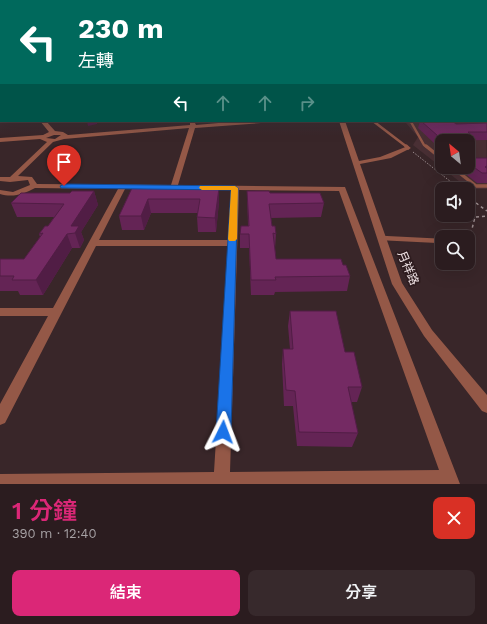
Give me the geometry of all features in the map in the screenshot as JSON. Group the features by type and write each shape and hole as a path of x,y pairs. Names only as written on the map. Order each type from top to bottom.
{"street":[{"path":"44,122 53,133"},
{"path":"0,140 55,140 64,136 192,124 238,122"},
{"name":"月祥路","path":"342,122 398,284 428,333 487,405"},
{"path":"174,188 192,124"},
{"path":"0,482 451,481 342,189 34,186 22,192 7,195 0,191 53,133 61,133 65,135 64,136"},
{"path":"357,163 375,161 394,156 408,148"},
{"path":"0,179 30,178 34,186"},
{"path":"0,418 123,186"},
{"path":"221,482 235,188"},
{"path":"93,243 232,243"},
{"path":"0,312 56,312"}],"lane":[{"path":"373,122 408,148"},
{"path":"412,122 424,145 435,154"},
{"path":"461,174 476,186 487,186"},
{"path":"382,238 435,241"}],"path":[{"path":"408,148 451,182"},
{"path":"475,202 487,211"},
{"path":"471,230 475,217 487,216"}],"shaded area":[{"path":"406,122 486,122 487,189 475,189 475,182 460,182 450,174 475,174 475,134 435,134 435,162 413,145 418,137"}],"building":[{"path":"422,122 453,122 456,124 487,123 487,132 468,132 470,134 436,134"},
{"path":"475,158 487,158 487,166 485,167 487,168 487,173 482,173 475,168"},
{"path":"132,188 219,188 215,218 197,217 200,199 148,199 141,216 119,216"},
{"path":"72,191 94,191 71,226 79,226 75,233 67,234 36,280 12,280 14,276 0,276 0,259 24,259 43,233 39,234 45,226 48,226 64,204 11,203 21,193 70,193"},
{"path":"247,191 269,191 270,193 320,193 324,203 269,204 272,226 275,226 276,234 273,233 276,259 341,259 343,265 346,265 350,276 275,277 276,280 251,280 249,234 240,234 241,226 249,226"},
{"path":"290,311 336,311 345,352 354,352 362,387 348,387 358,433 299,432 295,391 286,390 283,349 293,349"}],"slow traffic":[{"path":"202,188 235,188 232,239"}],"route":[{"path":"64,186 235,188 223,432"}]}
